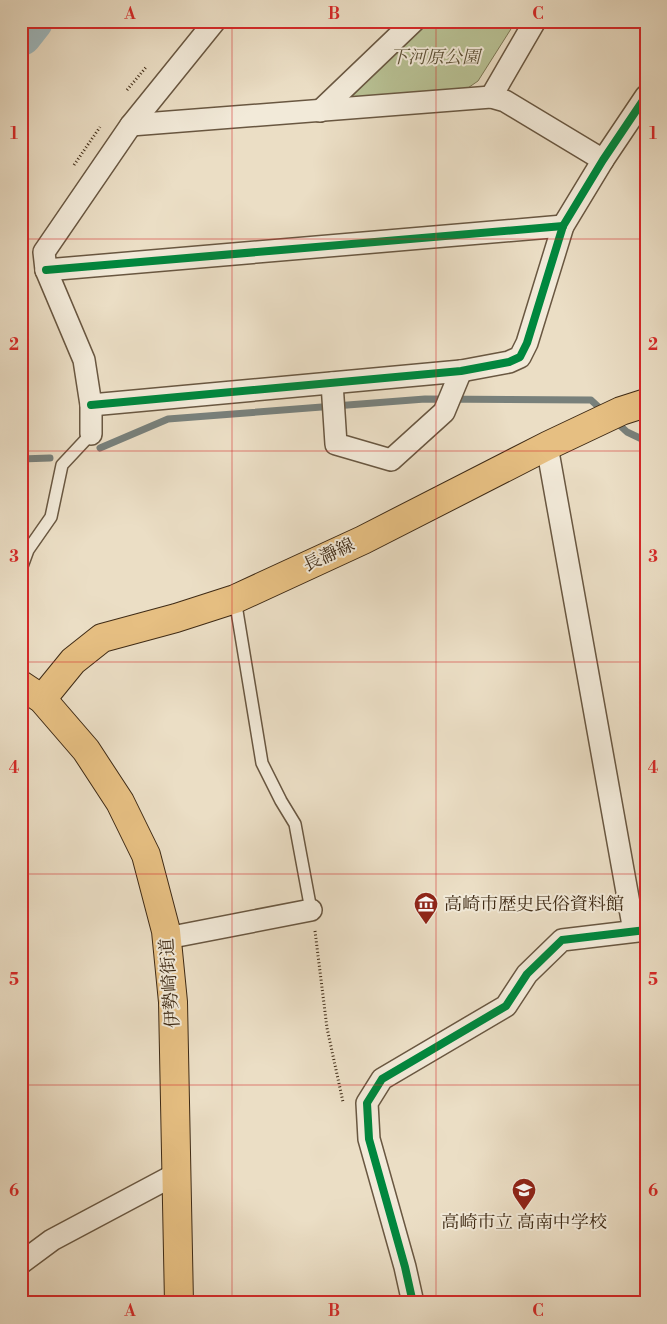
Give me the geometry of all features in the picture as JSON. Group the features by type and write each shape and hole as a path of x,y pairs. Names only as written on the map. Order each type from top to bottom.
{"main road":[{"name":"長瀞線","path":"32,692 102,638 176,618 235,599 363,540 547,446 621,412 646,403"},
{"name":"伊勢崎街道","path":"32,692 86,750 120,802 146,855 166,931 173,1002 179,1303"}],"street":[{"path":"91,434 91,405 84,360 46,270 44,252 130,125 215,21"},
{"path":"320,111 414,21"},
{"path":"491,97 535,21"},
{"path":"91,405 461,371 509,362 520,357 527,343 563,226 603,160 646,96"},
{"path":"130,125 491,97 505,101 603,160"},
{"path":"46,270 563,226"},
{"path":"332,383 336,444 391,460 444,412 461,371"},
{"path":"413,1303 405,1267 368,1140 367,1103 382,1079 506,1006 527,974 562,940 640,930 547,446"},
{"path":"167,938 311,910"},
{"path":"21,1263 52,1240 176,1174"}],"lane":[{"path":"21,569 28,550 51,517 62,465 91,434"},
{"path":"235,599 262,763 295,824 311,910"}],"path":[{"path":"311,910 324,1005 337,1074"}],"green space":[{"name":"下河原公園","path":"419,21 516,21 478,81 462,92 343,102"}],"waterway":[{"path":"21,35 32,21"},
{"path":"100,448 168,419 425,399 591,400 605,413"},
{"path":"615,421 627,432 646,441"},
{"path":"21,459 50,458"}],"cycle path":[{"path":"91,405 461,371 509,362 520,357 527,343 563,226 603,160 646,96"},
{"path":"46,270 563,226"},
{"path":"413,1303 405,1267 369,1139 367,1103 382,1079 506,1006 527,974 562,940 646,930"}],"place":[{"name":"高崎市歴史民俗資料館","path":"426,925"},
{"name":"高崎市立 高南中学校","path":"524,1211"}]}
